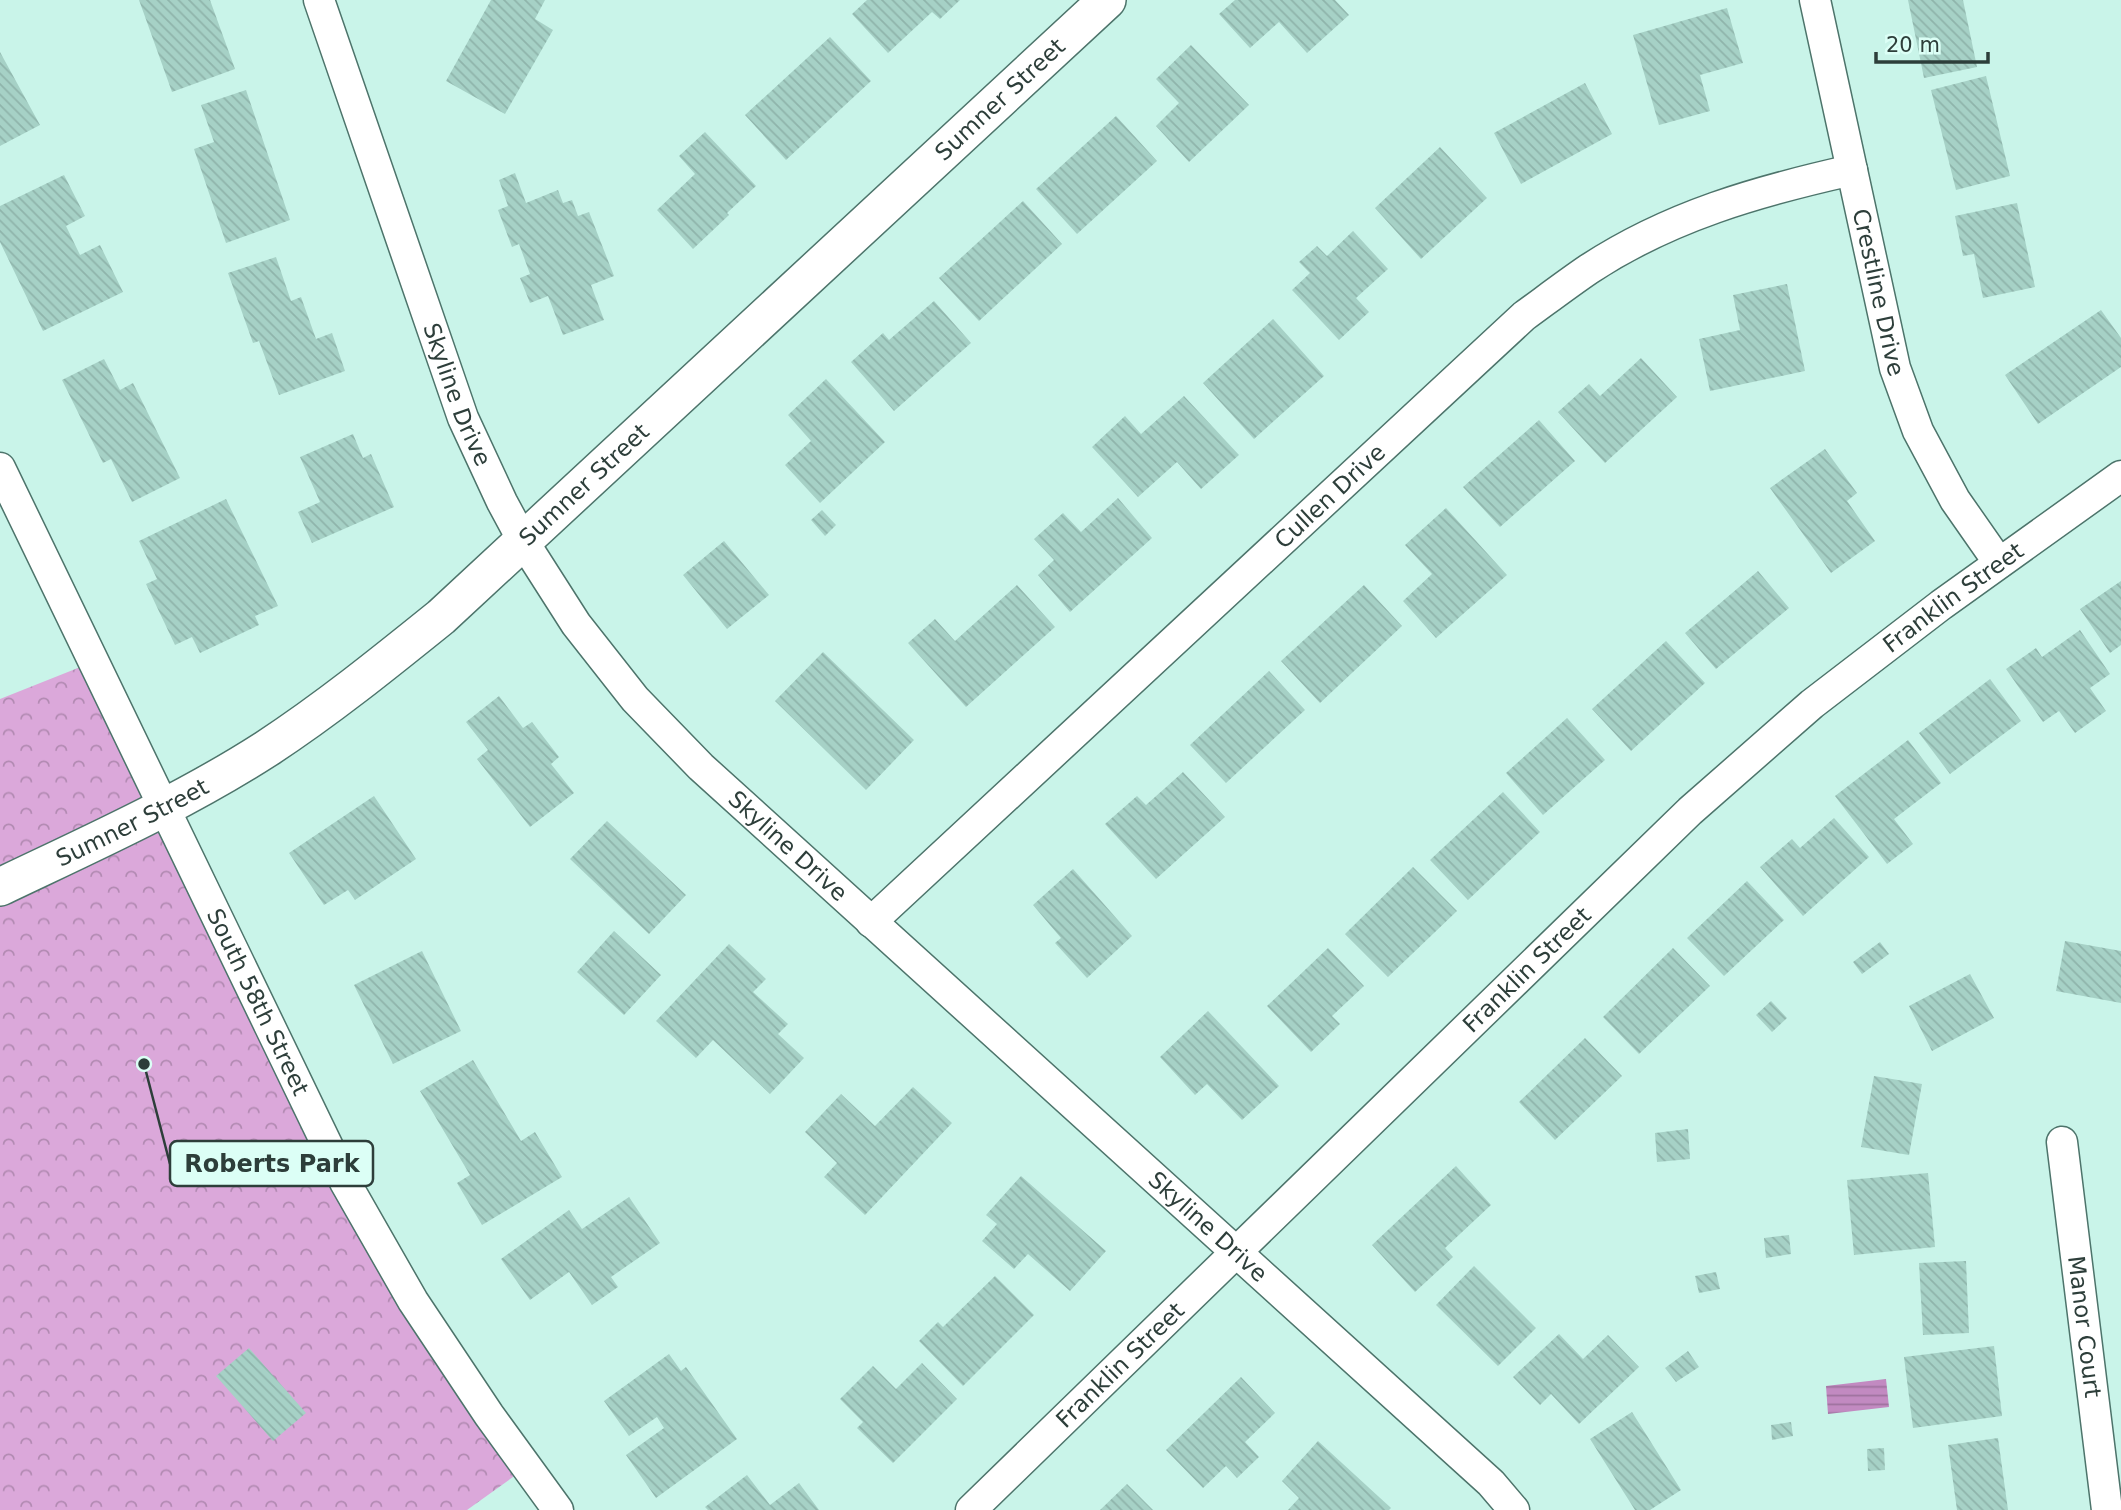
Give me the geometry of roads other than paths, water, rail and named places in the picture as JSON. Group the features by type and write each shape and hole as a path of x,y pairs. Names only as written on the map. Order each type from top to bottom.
{"street":[{"name":"Skyline Drive","path":"319,0 463,418 523,541 576,624 635,699 701,767 1491,1483 1514,1510"},
{"name":"Sumner Street","path":"0,887 163,808 265,749 360,683 441,617 1107,0"},
{"name":"Crestline Drive","path":"1815,0 1895,368 1918,431 1955,500 1999,562"},
{"name":"Cullen Drive","path":"871,922 1524,316 1590,269 1660,229 1725,203 1852,170"},
{"name":"South 58th Street","path":"0,468 345,1182 413,1301 489,1415 558,1510"},
{"name":"Franklin Street","path":"971,1510 1690,811 1812,704 1941,604 2121,476"},
{"name":"Manor Court","path":"2062,1142 2107,1510"}],"place":[{"name":"Roberts Park","path":"144,1064"}]}
